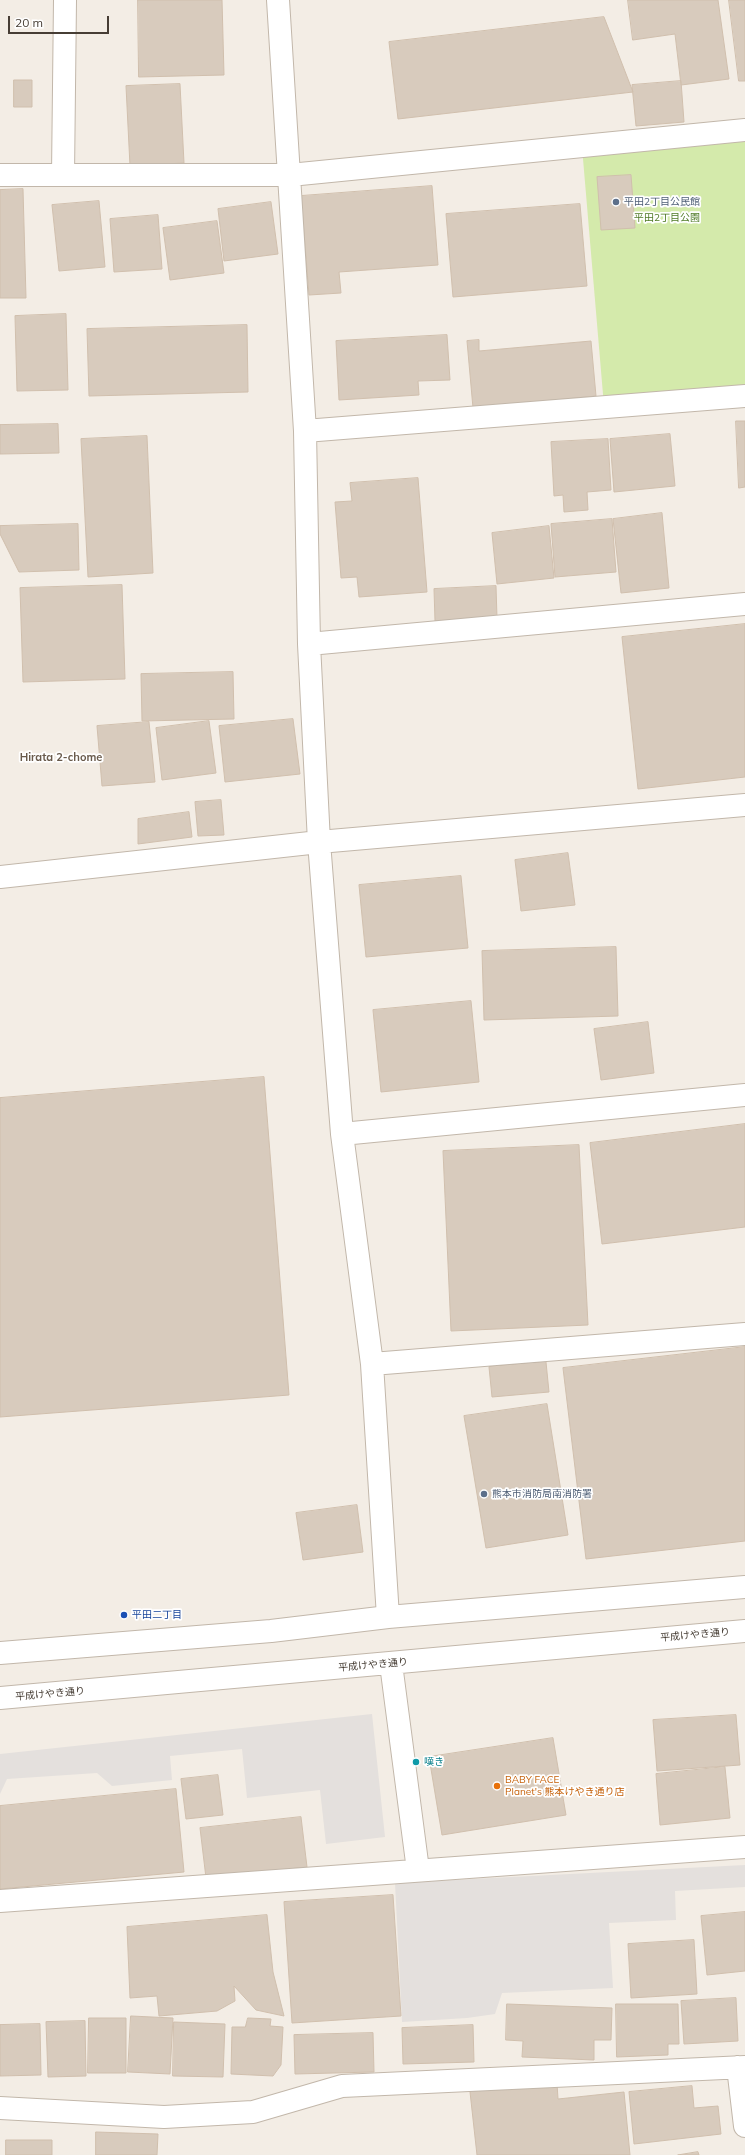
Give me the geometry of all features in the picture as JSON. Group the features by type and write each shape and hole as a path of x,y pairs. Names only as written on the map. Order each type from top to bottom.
{"street":[{"path":"63,175 65,0"},
{"path":"278,0 305,430 308,644 319,842 342,1134 372,1364 388,1617"},
{"path":"0,175 290,175 745,130"},
{"path":"305,430 745,396"},
{"path":"308,644 745,604"},
{"path":"0,878 319,842 745,805"},
{"path":"342,1134 745,1095"},
{"path":"372,1364 745,1334"},
{"path":"0,1653 271,1631 388,1617 745,1587"},
{"name":"平成けやき通り","path":"0,1698 745,1631"},
{"path":"391,1664 418,1870"},
{"path":"0,1901 745,1847"},
{"path":"0,2108 164,2116 253,2112 342,2086 741,2067 745,2126"}],"green space":[{"name":"平田2丁目公園","path":"745,130 745,396 604,406 582,147"}],"shaded area":[{"path":"372,1714 385,1837 326,1844 320,1790 247,1798 242,1749 170,1756 172,1780 112,1786 97,1773 7,1779 0,1794 0,1754"},
{"path":"745,1865 745,1887 675,1891 676,1920 609,1923 613,1988 502,1993 495,2014 467,2018 402,2022 395,1883"}],"building":[{"path":"138,0 222,0 224,75 139,77"},
{"path":"628,0 718,0 729,79 681,85 675,34 633,40"},
{"path":"729,0 745,0 745,81 739,81"},
{"path":"604,17 633,92 398,119 389,42"},
{"path":"14,80 32,80 32,107 14,107"},
{"path":"681,81 684,122 636,126 632,85"},
{"path":"180,84 184,163 130,166 126,86"},
{"name":"平田2丁目公民館","path":"631,175 635,228 601,230 597,177"},
{"path":"432,186 438,265 339,272 341,293 309,295 301,196"},
{"path":"23,189 26,298 0,298 0,190"},
{"path":"99,201 105,267 59,271 52,205"},
{"path":"271,202 278,254 224,261 218,209"},
{"path":"580,204 587,286 453,297 446,214"},
{"path":"158,215 162,269 114,272 110,219"},
{"path":"217,221 224,273 170,280 163,228"},
{"path":"66,314 68,390 17,391 15,316"},
{"path":"247,325 248,392 89,396 87,329"},
{"path":"447,335 450,380 418,381 419,395 339,400 336,341"},
{"path":"479,340 479,351 591,341 596,396 473,408 467,341"},
{"path":"736,421 745,421 745,487 739,488"},
{"path":"58,424 59,453 0,454 0,425"},
{"path":"670,434 675,486 614,492 610,439"},
{"path":"147,436 153,573 88,577 81,439"},
{"path":"608,439 611,490 587,492 588,510 564,512 563,495 554,496 551,442"},
{"path":"418,478 427,592 359,597 357,577 341,578 335,502 352,501 350,483"},
{"path":"662,513 669,588 621,593 613,519"},
{"path":"612,519 616,572 555,577 551,524"},
{"path":"78,524 79,570 19,572 0,534 0,526"},
{"path":"549,526 554,578 497,584 492,533"},
{"path":"122,585 125,679 23,682 20,588"},
{"path":"496,586 497,618 435,621 434,589"},
{"path":"745,624 745,777 638,789 622,637"},
{"path":"233,672 234,719 142,721 141,674"},
{"path":"293,719 300,774 225,782 219,726"},
{"path":"209,721 216,773 162,780 156,728"},
{"path":"149,722 155,782 102,786 97,726"},
{"path":"221,800 224,835 198,836 195,802"},
{"path":"189,812 192,837 138,844 138,819"},
{"path":"568,853 575,905 521,911 515,860"},
{"path":"461,876 468,948 366,957 359,885"},
{"path":"616,947 618,1016 484,1020 482,951"},
{"path":"471,1001 479,1082 381,1092 373,1010"},
{"path":"648,1022 654,1073 601,1080 594,1029"},
{"path":"264,1077 289,1395 0,1417 0,1098"},
{"path":"745,1124 745,1227 602,1244 590,1143"},
{"path":"579,1145 588,1325 451,1331 443,1151"},
{"path":"745,1347 745,1541 586,1559 563,1368"},
{"path":"546,1362 549,1392 492,1397 489,1367"},
{"path":"547,1404 568,1535 486,1548 464,1416"},
{"path":"357,1505 363,1552 303,1560 296,1513"},
{"path":"736,1715 740,1765 657,1771 653,1720"},
{"name":"BABY FACE Planet's 熊本けやき通り店","path":"553,1738 566,1815 442,1835 429,1757"},
{"path":"725,1767 730,1818 660,1825 656,1774"},
{"path":"218,1775 223,1815 186,1819 181,1779"},
{"path":"176,1789 184,1872 0,1889 0,1806"},
{"path":"301,1817 307,1867 206,1878 200,1828"},
{"path":"393,1895 401,2016 292,2023 284,1902"},
{"path":"745,1912 745,1971 707,1975 701,1916"},
{"path":"267,1915 273,1972 284,2016 256,2010 234,1986 235,2001 217,2011 159,2016 157,1996 130,1998 127,1927"},
{"path":"694,1940 697,1994 631,1998 628,1944"},
{"path":"736,1998 738,2041 684,2044 681,2001"},
{"path":"507,2004 612,2008 611,2040 594,2040 594,2060 522,2057 523,2041 506,2040"},
{"path":"616,2004 678,2004 679,2044 668,2044 668,2055 617,2057"},
{"path":"131,2016 173,2018 170,2074 128,2072"},
{"path":"89,2018 126,2018 126,2073 88,2073"},
{"path":"248,2018 271,2019 270,2026 283,2027 281,2065 273,2076 231,2074 232,2027 245,2027"},
{"path":"85,2021 86,2076 48,2077 46,2022"},
{"path":"174,2022 225,2024 223,2077 173,2076"},
{"path":"40,2024 41,2075 0,2076 0,2025"},
{"path":"473,2025 474,2062 403,2064 402,2028"},
{"path":"373,2033 374,2072 295,2074 294,2035"},
{"path":"557,2083 558,2099 624,2092 630,2155 477,2155 470,2092"},
{"path":"692,2086 694,2108 718,2106 721,2134 634,2144 629,2092"},
{"path":"96,2132 158,2134 157,2155 96,2155"},
{"path":"6,2140 52,2140 52,2155 6,2155"},
{"path":"698,2152 699,2155 678,2155"}],"place":[{"name":"平田2丁目公民館","path":"616,202"},
{"name":"熊本市消防局南消防署","path":"484,1494"},
{"name":"平田二丁目","path":"124,1615"},
{"name":"嘆き","path":"416,1762"},
{"name":"BABY FACE Planet's 熊本けやき通り店","path":"497,1786"}],"district":[{"name":"Hirata 2-chome","path":"61,758"}]}
